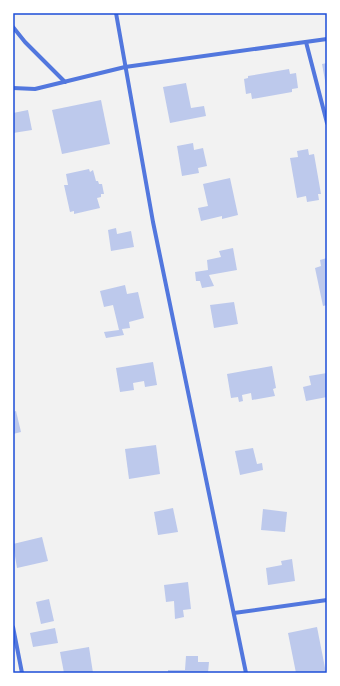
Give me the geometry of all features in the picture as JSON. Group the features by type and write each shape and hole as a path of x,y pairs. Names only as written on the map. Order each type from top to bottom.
{"street":[{"path":"116,13 153,222 246,673"},
{"path":"13,27 24,42 65,82"},
{"path":"13,88 35,89 125,67 327,39"},
{"path":"306,42 327,123"},
{"path":"234,613 327,600"},
{"path":"13,627 22,673"}],"building":[{"path":"327,63 327,86 326,86 322,64"},
{"path":"289,69 290,74 296,73 298,88 292,89 292,92 252,99 251,93 246,94 244,79 248,78 248,76"},
{"path":"186,83 191,108 204,106 206,116 170,123 163,87"},
{"path":"101,100 110,144 62,154 52,110"},
{"path":"28,110 32,130 13,133 13,113"},
{"path":"193,143 194,150 203,148 207,166 198,168 199,173 182,176 177,146"},
{"path":"308,149 309,155 314,154 321,194 318,194 319,200 307,202 306,196 297,198 290,158 298,157 297,151"},
{"path":"89,169 90,172 93,170 96,181 98,181 99,184 102,184 104,194 101,194 101,197 97,198 100,208 74,214 74,211 70,212 64,185 68,185 66,174"},
{"path":"230,178 238,215 222,219 222,216 201,221 198,208 208,206 203,184"},
{"path":"116,228 117,234 131,231 134,247 111,251 108,230"},
{"path":"233,248 237,270 209,275 214,286 202,288 200,281 196,281 195,272 208,270 207,260 221,257 219,251"},
{"path":"327,258 327,305 323,306 315,268 321,266 320,260"},
{"path":"125,285 127,294 138,292 144,318 129,322 130,328 122,329 124,335 106,338 104,332 119,330 113,305 104,307 100,291"},
{"path":"234,302 238,324 214,328 210,305"},
{"path":"153,362 157,385 145,387 144,381 133,383 134,390 120,392 116,368"},
{"path":"272,366 276,388 273,389 275,396 252,400 251,393 242,395 243,401 239,402 238,397 231,398 227,374"},
{"path":"327,373 327,397 306,401 303,387 311,385 309,376"},
{"path":"16,411 21,432 13,434 13,412"},
{"path":"156,445 160,474 129,479 125,449"},
{"path":"253,448 257,464 262,463 263,470 240,475 235,451"},
{"path":"173,508 178,532 158,535 154,512"},
{"path":"263,509 287,512 285,532 261,530"},
{"path":"42,537 48,561 17,568 13,544"},
{"path":"292,559 295,581 268,585 266,568 282,565 281,561"},
{"path":"188,582 191,609 183,610 184,617 175,619 174,601 166,602 164,585"},
{"path":"49,599 54,621 41,624 36,602"},
{"path":"317,627 326,673 296,673 288,633"},
{"path":"55,628 58,643 33,647 30,633"},
{"path":"89,647 93,673 64,673 60,652"},
{"path":"186,656 198,656 198,662 209,662 208,673 168,673 168,670 185,670"}]}
